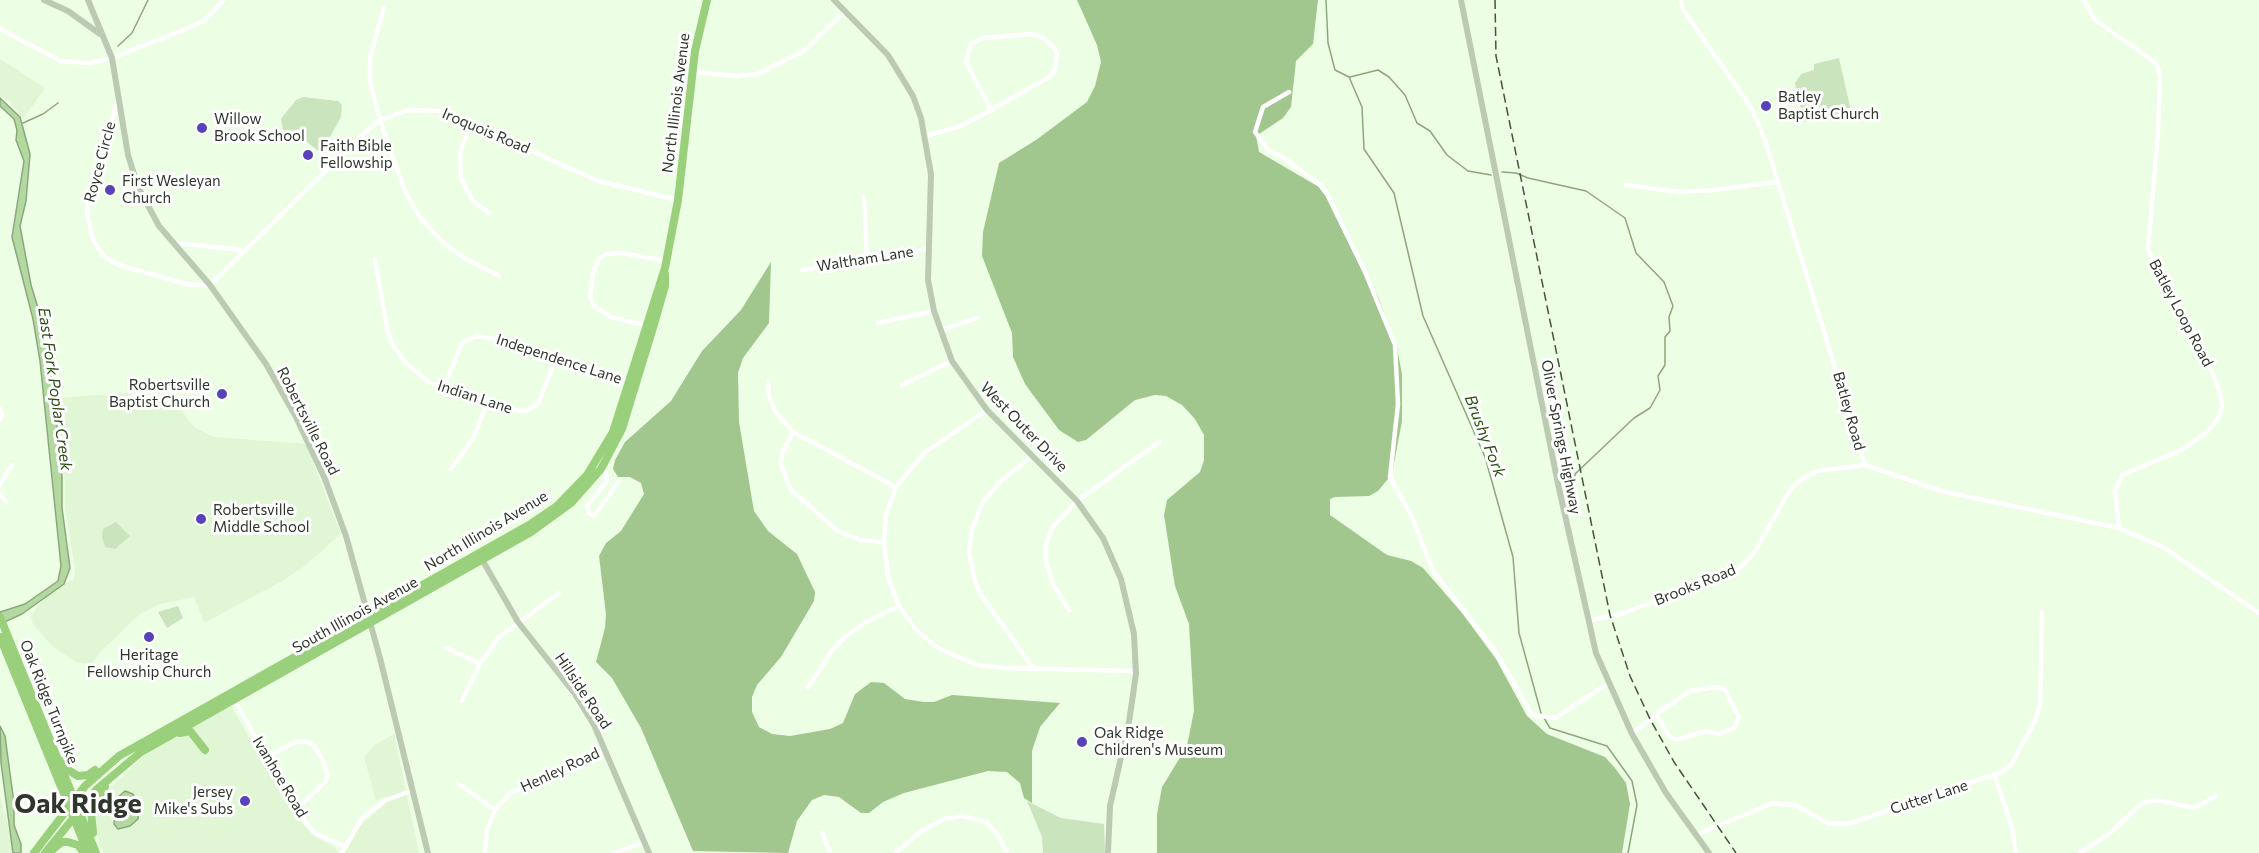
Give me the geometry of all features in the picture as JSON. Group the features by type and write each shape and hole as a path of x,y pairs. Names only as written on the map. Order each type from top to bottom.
{"highway":[{"name":"North Illinois Avenue","path":"71,802 118,756 481,556 557,506 597,467 633,383 666,264 678,200 698,31 707,0"},
{"name":"Oak Ridge Turnpike","path":"0,617 47,733 75,813 86,853"},
{"name":"Oak Ridge Turnpike","path":"0,638 71,802"},
{"path":"13,670 26,714 60,801 61,814"},
{"path":"45,853 75,813 127,762 232,695"},
{"path":"141,752 185,731 195,734 205,750 196,727 200,717"},
{"path":"47,733 68,770 78,776 88,775 118,756"},
{"path":"98,853 91,825 91,811 99,795 127,762"},
{"path":"34,853 71,802"},
{"name":"Oak Ridge Turnpike","path":"75,813 98,853"},
{"path":"50,853 55,847 65,842 78,845 86,853"}],"street":[{"path":"44,0 84,20 103,36"},
{"name":"Robertsville Road","path":"88,0 112,58 128,155 138,187 159,226 210,285 266,364 308,442 346,536 428,853"},
{"path":"0,29 69,64 90,63 112,58 200,23 224,0"},
{"name":"West Outer Drive","path":"834,0 888,55 913,96 926,136 932,185 928,280 939,331 952,361 987,410 1077,501 1103,538 1121,579 1132,624 1136,671 1129,722 1110,806 1108,853"},
{"name":"Oliver Springs Highway","path":"1461,0 1546,430 1587,621 1609,683 1632,734 1666,793 1709,853"},
{"name":"Batley Road","path":"1680,0 1684,11 1752,109 1765,140 1865,465 1941,491 2120,528 2163,547 2259,613"},
{"name":"Batley Loop Road","path":"2084,0 2095,20 2156,63 2160,76 2158,133 2148,249 2183,322 2202,347 2220,392 2222,406 2219,417 2208,431 2184,449 2122,475 2115,491 2120,528"},
{"path":"384,7 377,25 369,70 380,120 405,191 426,226 449,248 499,276"},
{"path":"692,72 737,76 758,74 795,57 845,11"},
{"path":"926,136 961,126 990,110 1049,77 1055,70 1057,61 1057,54 1050,42 1031,34 979,39 971,44 966,62 990,110"},
{"path":"1289,92 1263,107 1256,132 1270,152 1284,158 1320,185 1327,194 1365,272 1395,345 1398,404 1394,447 1389,470 1392,484 1412,517 1432,571 1495,651 1535,716 1550,718 1562,714 1609,683"},
{"name":"Royce Circle","path":"120,96 90,192 87,212 93,240 104,257 119,265 190,285 210,285"},
{"name":"Iroquois Road","path":"210,285 363,133 380,120 404,111 444,111 598,181 678,200"},
{"path":"472,122 460,152 461,178 473,201 489,213"},
{"path":"1626,185 1679,192 1778,182"},
{"path":"864,197 867,258"},
{"path":"173,243 236,249 244,252"},
{"name":"Waltham Lane","path":"802,270 928,249"},
{"path":"650,326 611,317 594,306 590,297 592,273 598,259 614,252 666,264"},
{"name":"Indian Lane","path":"375,259 388,333 394,347 415,372 443,389 524,412 534,408 541,400 556,358"},
{"path":"878,323 934,311"},
{"path":"939,331 977,318"},
{"name":"Independence Lane","path":"443,389 460,345 471,336 484,336 633,383"},
{"path":"902,385 952,361"},
{"path":"768,381 769,396 775,411 793,432 896,487"},
{"path":"451,469 473,439 487,403"},
{"path":"0,409 2,414 0,420"},
{"path":"987,410 924,453 896,487 886,514 884,542 888,576 899,606 926,639 950,655 991,668 1136,671"},
{"path":"793,432 782,454 781,465 791,490 828,525 846,536 884,542"},
{"path":"1069,610 1051,577 1046,552 1049,535 1056,522 1077,501 1159,442"},
{"path":"1033,455 1000,482 983,502 972,529 969,552 975,581 981,595 1034,669"},
{"path":"0,485 12,465"},
{"name":"Brooks Road","path":"1587,621 1621,614 1740,568 1754,553 1791,488 1817,471 1865,465"},
{"path":"597,467 606,473 607,481 586,506 589,514 594,516 619,481"},
{"path":"0,494 6,502"},
{"name":"Hillside Road","path":"481,556 518,622 574,694 606,749 649,853"},
{"path":"462,701 480,664 499,637 559,593"},
{"path":"808,688 830,653 843,639 864,623 899,606"},
{"name":"Cutter Lane","path":"1696,835 1773,803 1795,805 1829,824 1851,823 1951,788 1995,776 2011,765 2035,720 2040,705 2042,612"},
{"path":"446,648 480,664"},
{"path":"1632,734 1656,714 1690,691 1716,687 1725,690 1739,717 1734,728 1719,734 1705,731 1677,740 1670,737 1656,714"},
{"name":"Ivanhoe Road","path":"232,695 296,810 315,832 344,846"},
{"path":"267,757 295,742 304,741 313,745 323,760 327,774 326,781 296,810"},
{"name":"Henley Road","path":"495,810 517,790 606,749"},
{"path":"1995,776 2012,827 2016,853"},
{"path":"459,784 495,810 487,830 485,853"},
{"path":"342,853 355,826 374,808 411,791"},
{"path":"2080,853 2109,834 2142,803 2157,800 2194,808 2216,796"},
{"path":"896,853 920,832 954,816 972,816 986,822 1000,838 1007,853"},
{"path":"822,832 830,853"},
{"path":"614,853 645,842"}],"shaded area":[{"path":"1077,0 1318,0 1313,44 1296,61 1291,107 1283,118 1256,136 1259,152 1319,187 1333,206 1379,299 1397,348 1402,374 1402,421 1392,474 1378,491 1369,496 1330,499 1330,515 1387,555 1411,561 1423,568 1462,613 1496,659 1527,716 1547,734 1605,757 1615,768 1626,783 1630,804 1622,853 1157,853 1157,814 1162,787 1187,746 1194,711 1189,624 1175,586 1164,515 1167,500 1200,472 1204,460 1204,435 1195,419 1182,405 1166,396 1155,395 1135,400 1086,440 1078,442 1059,430 1025,384 1013,357 1012,333 982,256 983,232 999,163 1036,140 1087,102 1095,86 1101,62 1097,45"},
{"path":"1839,58 1851,111 1804,122 1795,83 1801,74 1814,70 1814,64"},
{"path":"0,59 45,88 23,119 10,102 0,96"},
{"path":"303,97 338,101 342,105 341,117 321,153 303,139 283,130 281,119 296,100"},
{"name":"East Fork Poplar Creek","path":"0,98 20,117 30,154 26,201 20,226 31,285 42,321 54,396 62,477 62,508 70,568 64,584 22,614 0,624 0,612 25,604 58,581 61,566 40,361 33,319 12,237 24,161 16,140 17,130 14,119 0,106"},
{"path":"771,262 769,323 743,358 738,373 739,422 754,511 768,531 797,554 815,592 814,601 781,657 757,685 752,697 752,712 759,727 772,734 790,736 830,729 843,723 855,694 871,682 884,683 905,699 924,702 934,702 952,695 1060,703 1040,727 1032,751 1032,803 1024,798 1020,783 1007,772 988,771 904,793 883,802 869,813 861,813 839,797 824,795 812,800 797,821 788,853 693,851 641,728 612,678 596,662 605,628 606,614 599,556 606,543 621,531 644,494 641,483 630,477 618,477 613,469 615,460 625,442 671,401 702,351 741,310"},
{"name":"Robertsville Middle School","path":"127,393 145,404 178,402 187,419 196,428 214,437 306,444 341,534 303,567 282,581 206,622 203,620 194,597 160,604 140,614 99,653 94,662 87,664 76,662 53,647 33,624 31,616 46,595 74,579 75,570 65,507 65,485 56,403 58,398"},
{"path":"116,522 130,536 115,549 105,547 102,537 103,529"},
{"path":"178,606 183,618 167,628 158,612"},
{"path":"231,706 259,754 262,765 270,767 298,819 314,836 335,848 338,853 103,853 95,830 94,813 106,792 148,752"},
{"path":"0,726 5,736 14,803 14,825 21,844 21,853 13,853 1,763"},
{"path":"394,734 419,853 345,853 360,826 385,804 383,797 376,801 364,757 375,745"},
{"path":"125,791 133,794 139,811 138,819 130,826 118,829 114,824 117,798"},
{"path":"0,796 14,846 13,853 0,853"},
{"path":"1027,801 1061,818 1104,824 1105,853 1043,853 1042,837"}],"waterway":[{"path":"118,46 132,33 148,0"},
{"name":"Brushy Fork","path":"1326,0 1328,43 1335,70 1349,77 1362,107 1364,149 1394,193 1423,316 1485,457 1513,557 1519,633 1541,713"},
{"path":"1350,77 1378,70 1389,77 1405,95 1417,123 1430,131 1447,155 1468,171 1491,175"},
{"path":"23,123 43,114 58,103"},
{"path":"1502,172 1516,173 1528,178 1586,191 1625,218 1636,253 1664,282 1673,306 1669,317 1670,331 1665,337 1665,365 1658,376 1660,390 1650,408 1634,418 1575,474 1573,505"},
{"name":"Brushy Fork","path":"1544,718 1550,728 1607,746 1632,781 1637,805 1628,853"}],"railway":[{"path":"1495,0 1496,56 1610,615 1630,676 1650,719 1674,762 1736,853"}],"place":[{"name":"Batley Baptist Church","path":"1766,106"},
{"name":"Willow Brook School","path":"202,128"},
{"name":"Faith Bible Fellowship","path":"308,155"},
{"name":"First Wesleyan Church","path":"110,190"},
{"name":"Robertsville Baptist Church","path":"222,394"},
{"name":"Robertsville Middle School","path":"201,519"},
{"name":"Heritage Fellowship Church","path":"149,637"},
{"name":"Oak Ridge Children's Museum","path":"1082,742"},
{"name":"Jersey Mike's Subs","path":"245,801"}],"district":[{"name":"Oak Ridge","path":"78,804"}]}
